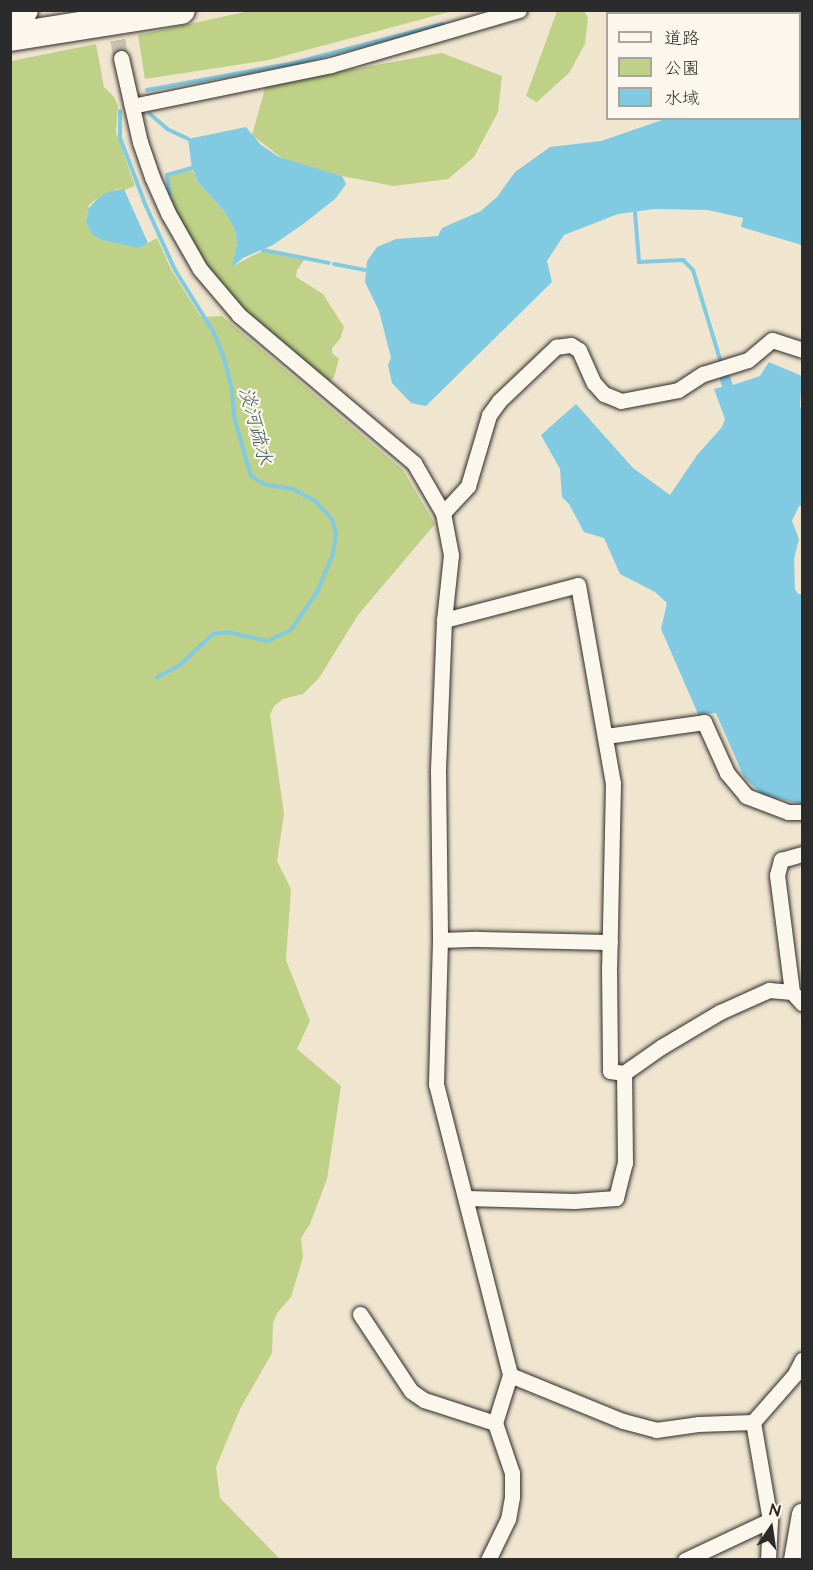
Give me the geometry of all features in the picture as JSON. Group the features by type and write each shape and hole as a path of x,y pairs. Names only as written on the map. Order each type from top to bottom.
{"highway":[{"path":"10,12 24,10"},
{"path":"10,37 181,10"}],"street":[{"path":"132,106 331,65 519,10"},
{"path":"121,58 144,156 160,198 200,269 239,315 414,463 443,513 451,555 444,620 438,771 440,940 436,1084 467,1198 510,1375 495,1423 512,1473 512,1497 508,1519 488,1560"},
{"path":"443,513 468,486 489,415 556,347 571,345 579,350 594,383 604,394 621,401 678,390 703,374 748,360 772,340 802,350"},
{"path":"444,620 578,585 613,783 610,1071 624,1073 661,1047 720,1012 769,990 797,998 777,875 781,860 802,854"},
{"path":"606,736 704,722 727,773 746,796 788,812 802,812"},
{"path":"440,940 610,942"},
{"path":"467,1198 574,1201 616,1198 625,1163 624,1073"},
{"path":"360,1314 411,1391 424,1400 495,1423"},
{"path":"510,1375 623,1421 656,1430 698,1424 753,1422 795,1374 802,1360"},
{"path":"753,1422 770,1520 768,1560"},
{"path":"794,1560 802,1514"},
{"path":"685,1560 770,1520"}],"green space":[{"path":"254,10 453,11 269,60 145,79 138,35"},
{"path":"557,11 584,11 588,18 585,44 569,73 537,102 526,96"},
{"path":"96,44 104,87 114,97 118,106 116,132 135,186 125,190 117,189 99,197 89,205 86,219 139,248 157,238 172,271 201,317 222,316 403,470 435,524 358,615 319,678 303,694 283,699 274,706 270,715 284,814 277,861 291,889 286,960 310,1021 297,1049 341,1086 327,1179 310,1224 301,1238 303,1257 291,1297 277,1313 273,1323 272,1353 240,1409 216,1467 220,1498 280,1559 11,1560 11,61"},
{"path":"442,53 502,76 498,112 474,157 448,179 394,186 342,176 283,159 252,135 266,85"},
{"path":"192,170 198,182 224,211 235,230 237,243 233,266 262,251 304,260 297,270 296,277 323,294 344,327 340,339 332,348 332,353 339,359 334,377 329,382 247,312 199,258 167,197 171,196 168,176"}],"water":[{"path":"801,70 802,245 741,227 743,218 708,210 654,209 618,214 564,235 547,261 552,282 426,406 411,403 392,383 388,365 391,358 379,311 365,282 367,261 377,247 396,239 438,236 442,228 481,211 497,197 515,172 550,147 601,141 662,120 801,120"},
{"path":"246,127 261,145 279,157 342,176 346,184 336,198 306,222 273,245 243,258 232,267 237,243 235,230 224,211 198,182 192,168 188,139"},
{"path":"124,189 148,243 139,248 102,240 92,234 86,222 88,209 99,197 111,191"},
{"path":"769,362 802,376 800,406 802,411 802,506 799,506 792,521 799,539 794,559 795,589 798,594 802,594 802,804 763,795 744,777 716,713 698,714 661,629 667,603 655,592 620,574 604,538 584,532 569,504 562,497 560,469 541,435 576,404 633,468 670,495 697,455 722,427 725,419 714,389 722,387 719,376 729,373 733,385 760,376"}],"waterway":[{"path":"801,10 802,16"},
{"name":"淡河疏水","path":"147,90 294,63 443,24"},
{"name":"淡河疏水","path":"120,111 120,138 146,206 175,270 214,333 224,358 232,389 234,417 251,476 266,485 293,489 316,502 332,519 336,534 333,554 317,592 291,630 267,641 229,632 213,634 180,665 157,677"},
{"path":"150,114 167,129 188,139"},
{"path":"168,195 170,194 167,175 192,168"},
{"path":"635,212 639,262 683,260 693,270 721,363"},
{"path":"263,250 329,263"},
{"path":"334,264 365,270"}],"tunnel":[{"path":"114,17 121,58"}]}
